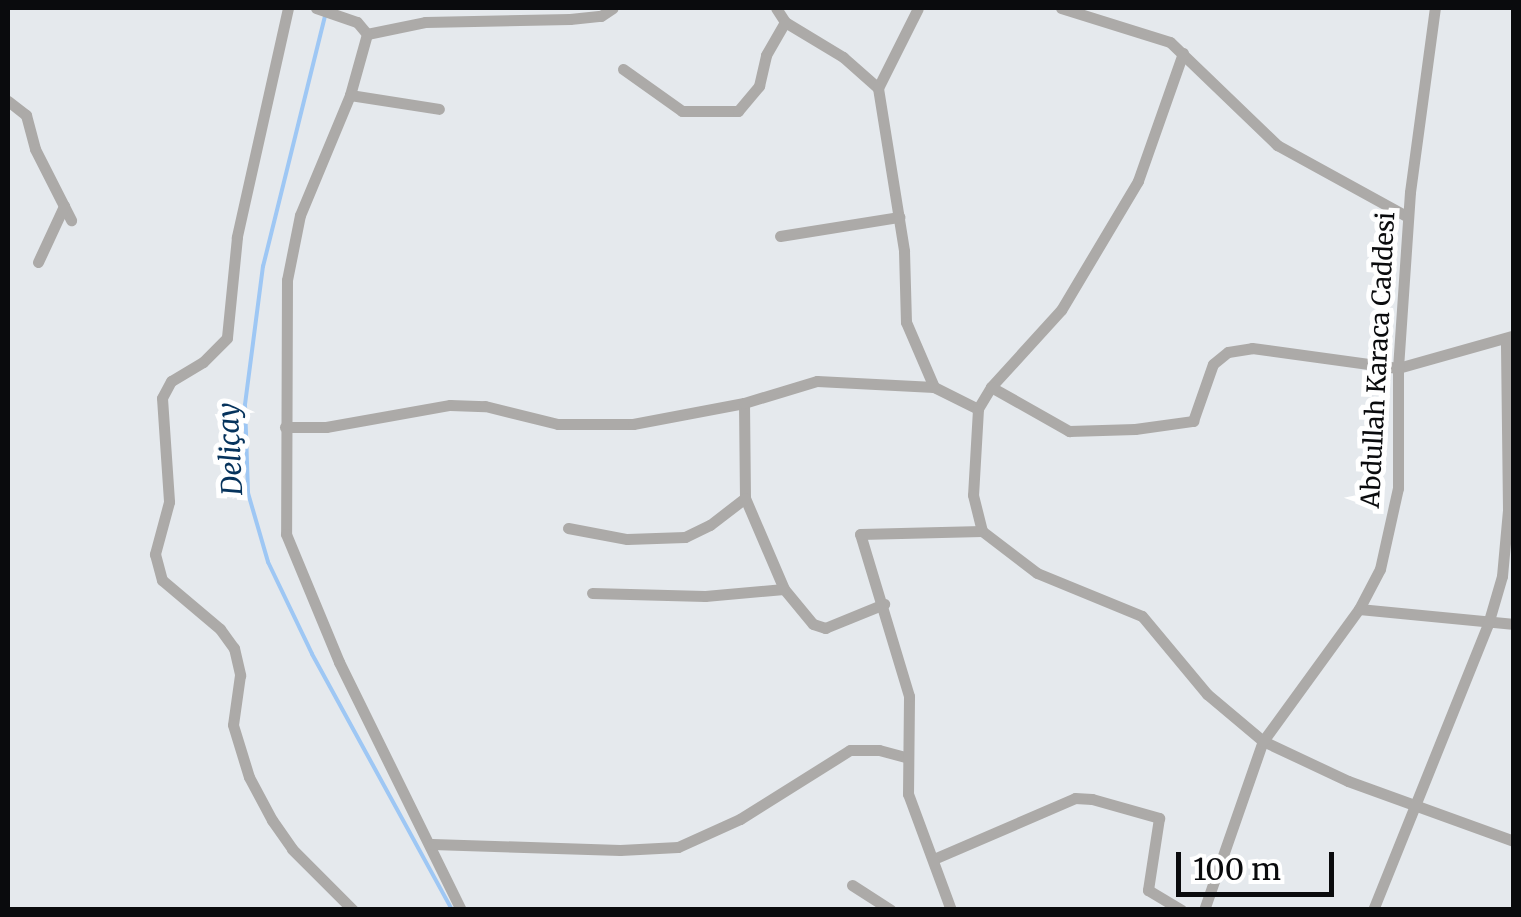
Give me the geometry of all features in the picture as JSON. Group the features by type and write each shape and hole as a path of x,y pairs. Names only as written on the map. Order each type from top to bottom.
{"street":[{"path":"288,8 237,237 226,338 202,362 171,380 162,398 169,502 155,554 162,580 220,629 234,648 240,675 233,726 249,777 272,820 292,848 353,910"},
{"path":"316,8 352,21 367,34"},
{"path":"352,21 362,8"},
{"path":"367,34 425,22 570,20 601,16 613,8"},
{"path":"776,8 784,22 843,57 878,88"},
{"path":"918,8 878,88 899,217 906,322 934,387"},
{"path":"1061,8 1170,42 1277,145 1408,217"},
{"name":"Abdullah Karaca Caddesi","path":"1204,910 1263,741 1359,610 1380,569 1398,488 1398,368 1408,217 1435,8"},
{"path":"624,68 642,86 682,111 738,111 760,86 766,55 784,22"},
{"path":"367,34 350,95 300,214 287,280 286,534 338,662 432,844 461,910"},
{"path":"1183,53 1138,181 1060,310 991,386 978,409 972,495 982,531 1036,573 1142,616 1208,694 1263,741 1348,781 1514,841"},
{"path":"350,95 439,109"},
{"path":"8,98 26,115 35,149 71,220"},
{"path":"38,262 64,206"},
{"path":"780,236 899,217"},
{"path":"991,386 1070,431 1102,432 1194,421 1213,364 1228,352 1252,348 1398,368 1510,337 1508,510 1502,576 1488,624 1373,910"},
{"path":"285,427 326,428 450,405 485,406 558,424 633,424 744,403 817,381 934,387 978,409"},
{"path":"744,403 745,498 784,590 813,624 825,628 884,604"},
{"path":"568,528 627,539 686,537 710,526 745,498"},
{"path":"952,910 936,858 908,794 908,696 884,604 860,534 982,531"},
{"path":"592,592 705,596 784,590"},
{"path":"1359,610 1514,624"},
{"path":"432,844 620,850 678,847 740,819 850,750 879,750 906,757"},
{"path":"936,858 1075,798 1092,799 1159,818 1148,890 1181,910"},
{"path":"852,885 891,910"}],"waterway":[{"name":"Deliçay","path":"326,12 263,266 245,405 248,493 268,562 312,654 452,910"}]}
